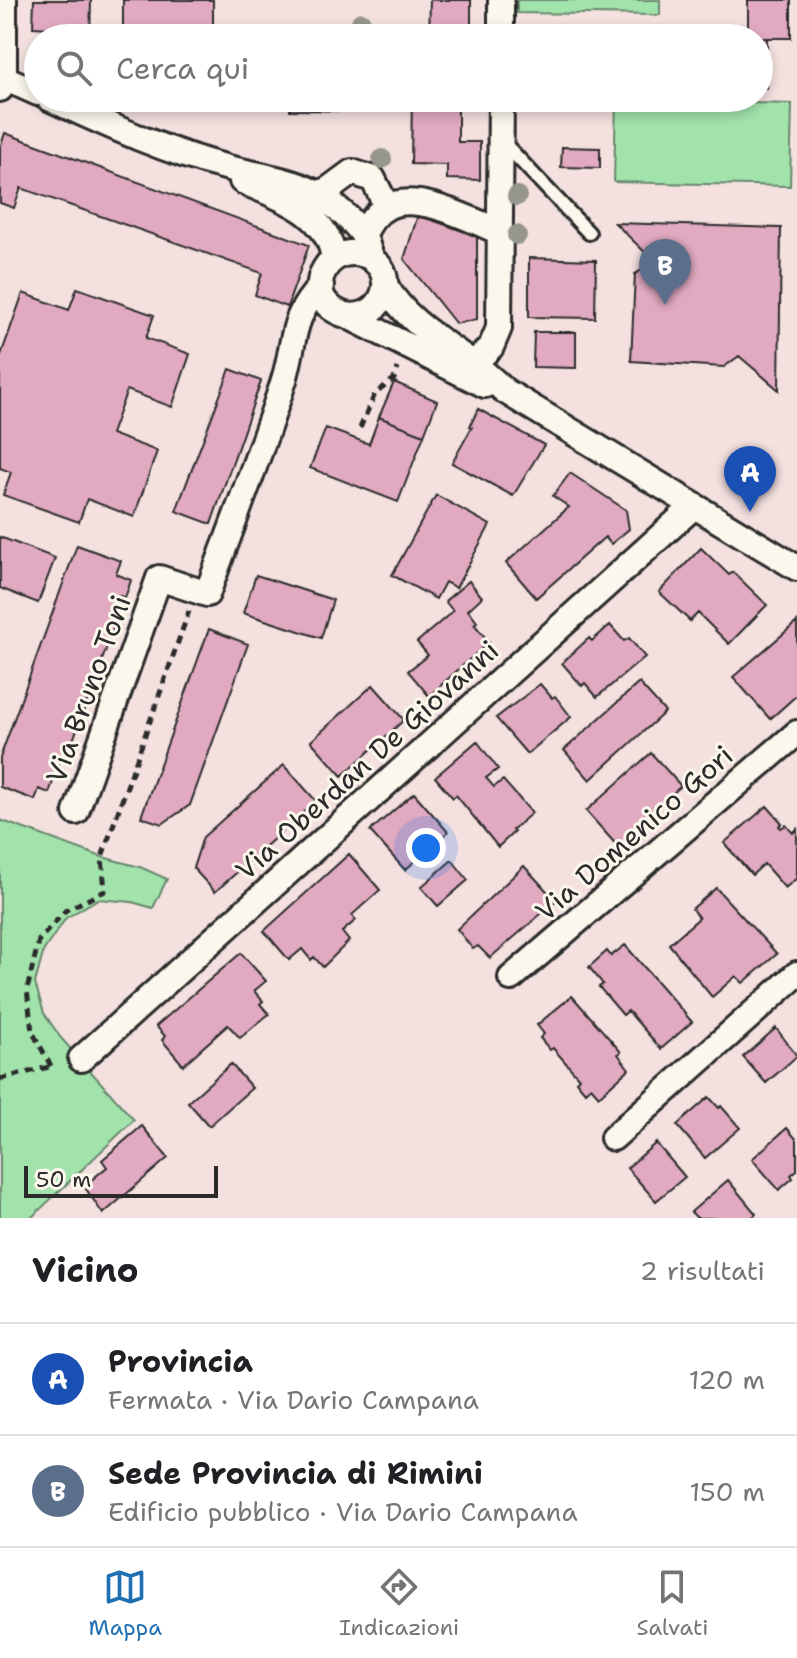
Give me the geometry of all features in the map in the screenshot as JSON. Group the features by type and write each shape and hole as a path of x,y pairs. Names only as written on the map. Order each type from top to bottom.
{"street":[{"path":"4,0 1,81 24,88"},
{"path":"501,0 501,24"},
{"path":"80,112 224,167 288,180 317,194 338,208 363,235 395,303 419,326 505,391 797,568"},
{"path":"473,364 491,347 499,328 501,112"},
{"path":"224,167 240,180 309,215 326,232 334,258"},
{"path":"317,194 352,172 373,179 387,207"},
{"path":"363,235 374,216 387,207 403,202 448,209 500,232"},
{"path":"372,258 353,252 334,258 322,275 323,296 341,312 477,383 505,391"},
{"path":"285,378 320,316 369,312 383,295 385,285"},
{"path":"197,590 207,594 285,378 298,316 308,299 321,286"},
{"name":"Via Oberdan De Giovanni","path":"81,1059 694,506"},
{"name":"Via Bruno Toni","path":"76,812 159,578 197,590"},
{"name":"Via Domenico Gori","path":"511,978 797,733"},
{"path":"613,1138 797,974"}],"lane":[{"path":"500,139 589,233"}],"path":[{"path":"360,428 375,394 394,379 401,360"},
{"path":"51,1066 32,1031 27,990 39,940 66,910 105,891 102,857 197,590"},
{"path":"0,1079 81,1059"}],"green space":[{"path":"517,0 660,0 660,15 517,13"},
{"path":"773,104 792,104 790,186 614,182 616,112 773,112"},
{"path":"0,820 167,879 153,908 132,902 98,899 66,918 44,950 35,983 44,1013 60,1037 134,1120 31,1218 0,1218"}],"building":[{"path":"34,0 91,0 90,24 33,24"},
{"path":"123,0 213,0 213,24 123,24"},
{"path":"430,0 471,0 471,24 429,24"},
{"path":"748,0 791,0 791,38 773,38 773,24 748,24"},
{"path":"412,112 458,112 458,142 480,142 480,180 447,179 447,165 411,164"},
{"path":"5,133 309,245 287,307 255,295 262,273 21,188 14,208 0,203 0,148"},
{"path":"562,147 600,148 600,168 561,167"},
{"path":"418,215 477,236 477,319 456,324 404,259"},
{"path":"615,223 781,228 779,390 739,356 724,367 631,361 635,274 655,262"},
{"path":"529,258 596,260 595,318 529,317"},
{"path":"77,288 154,315 146,338 190,354 172,407 127,390 111,434 157,451 134,517 87,499 79,522 3,495 11,472 0,468 0,358 23,293 69,310"},
{"path":"534,332 576,332 576,368 533,367"},
{"path":"230,369 261,381 211,524 176,511"},
{"path":"394,382 437,401 424,435 379,417"},
{"path":"478,409 544,445 513,496 452,463 472,427"},
{"path":"379,417 424,435 398,502 310,468 326,428 369,444"},
{"path":"570,473 626,510 629,529 611,544 605,537 536,598 506,563 569,507 553,496"},
{"path":"436,495 490,525 456,588 445,582 436,599 392,575"},
{"path":"0,537 55,558 38,603 0,588"},
{"path":"77,545 121,561 116,574 131,580 125,598 118,595 110,617 117,619 68,754 63,753 49,793 39,789 35,800 0,787 0,758"},
{"path":"701,548 729,575 733,572 767,605 729,644 698,613 690,621 659,592"},
{"path":"256,575 333,600 321,638 243,613"},
{"path":"469,581 482,597 468,610 477,622 474,624 489,642 429,696 408,671 428,655 417,642 453,611 445,601"},
{"path":"797,622 797,695 770,719 733,677"},
{"path":"610,625 624,641 629,638 645,657 597,697 585,683 582,686 562,663 589,638 592,641"},
{"path":"209,629 248,644 190,805 162,824 141,817"},
{"path":"639,683 665,712 590,780 564,750"},
{"path":"540,684 552,698 555,696 571,717 527,754 496,718"},
{"path":"373,685 404,720 342,776 311,741"},
{"path":"477,741 498,769 486,778 494,787 503,780 532,813 498,847 456,795 453,798 435,777"},
{"path":"651,753 681,786 639,824 644,830 621,850 586,811"},
{"path":"284,765 316,801 215,892 193,868 203,837"},
{"path":"414,793 448,832 405,870 370,831"},
{"path":"767,806 782,823 781,828 786,825 793,833 797,829 797,878 785,888 764,864 752,875 724,843"},
{"path":"349,854 380,890 352,915 356,920 342,932 349,941 323,967 314,957 311,960 302,949 289,960 264,931"},
{"path":"452,860 468,880 438,906 421,887"},
{"path":"524,866 556,901 490,958 478,946 473,949 457,929"},
{"path":"716,888 777,954 743,983 736,976 712,997 669,944 699,918 692,909"},
{"path":"625,945 692,1022 661,1049 628,1011 623,1015 599,987 603,984 589,967 607,951 611,956"},
{"path":"241,953 266,981 254,991 269,1014 240,1038 228,1025 183,1065 162,1040 165,1036 156,1026"},
{"path":"572,996 621,1052 618,1054 629,1069 599,1096 591,1087 585,1092 576,1081 579,1078 540,1038 544,1034 537,1025"},
{"path":"776,1028 797,1056 766,1083 743,1057"},
{"path":"231,1064 252,1088 209,1126 188,1102"},
{"path":"709,1097 740,1128 705,1158 677,1125"},
{"path":"142,1126 168,1158 103,1214 84,1186 107,1167 102,1160"},
{"path":"787,1128 797,1140 797,1170 779,1190 752,1159"},
{"path":"656,1143 685,1177 656,1201 627,1168"},
{"path":"728,1180 756,1214 752,1218 697,1218 691,1212"}],"place":[{"name":"Sede Provincia di Rimini","path":"665,305"},
{"name":"Provincia","path":"750,512"}]}
